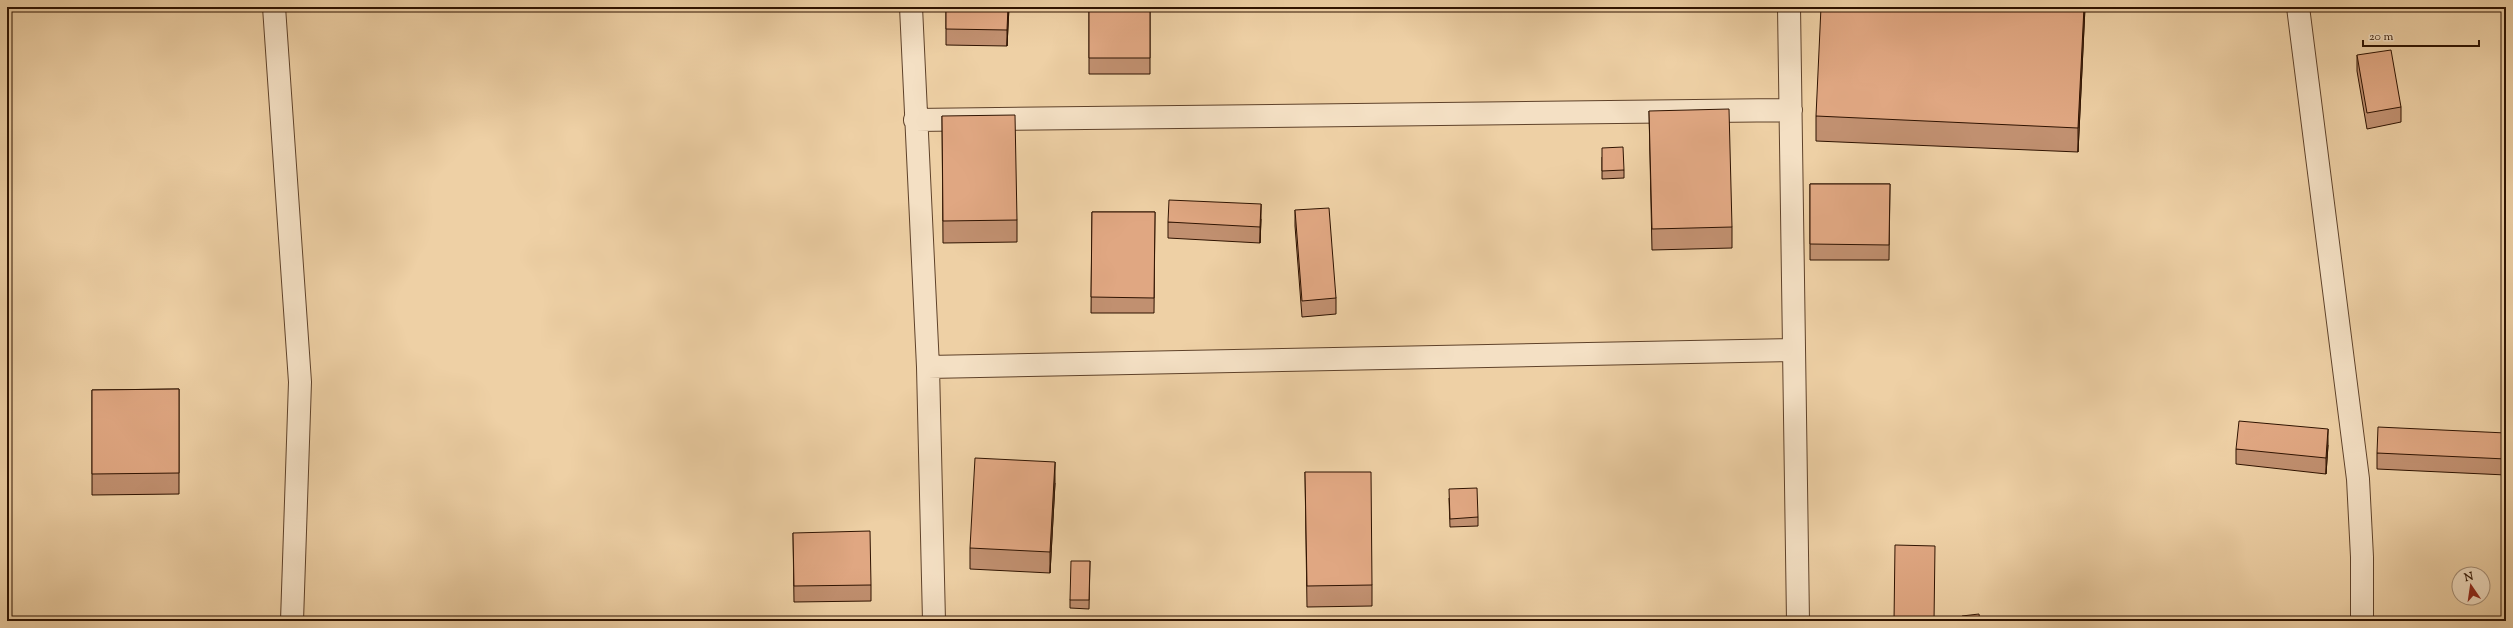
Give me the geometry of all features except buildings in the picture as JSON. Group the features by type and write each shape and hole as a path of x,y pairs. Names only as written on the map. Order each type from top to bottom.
{"street":[{"path":"274,7 300,382 292,621"},
{"path":"911,7 915,120 928,367 934,621"},
{"path":"1789,7 1798,621"},
{"path":"2298,7 2358,479 2362,557 2362,621"},
{"path":"915,120 1791,110"},
{"path":"928,367 1794,350"}]}
